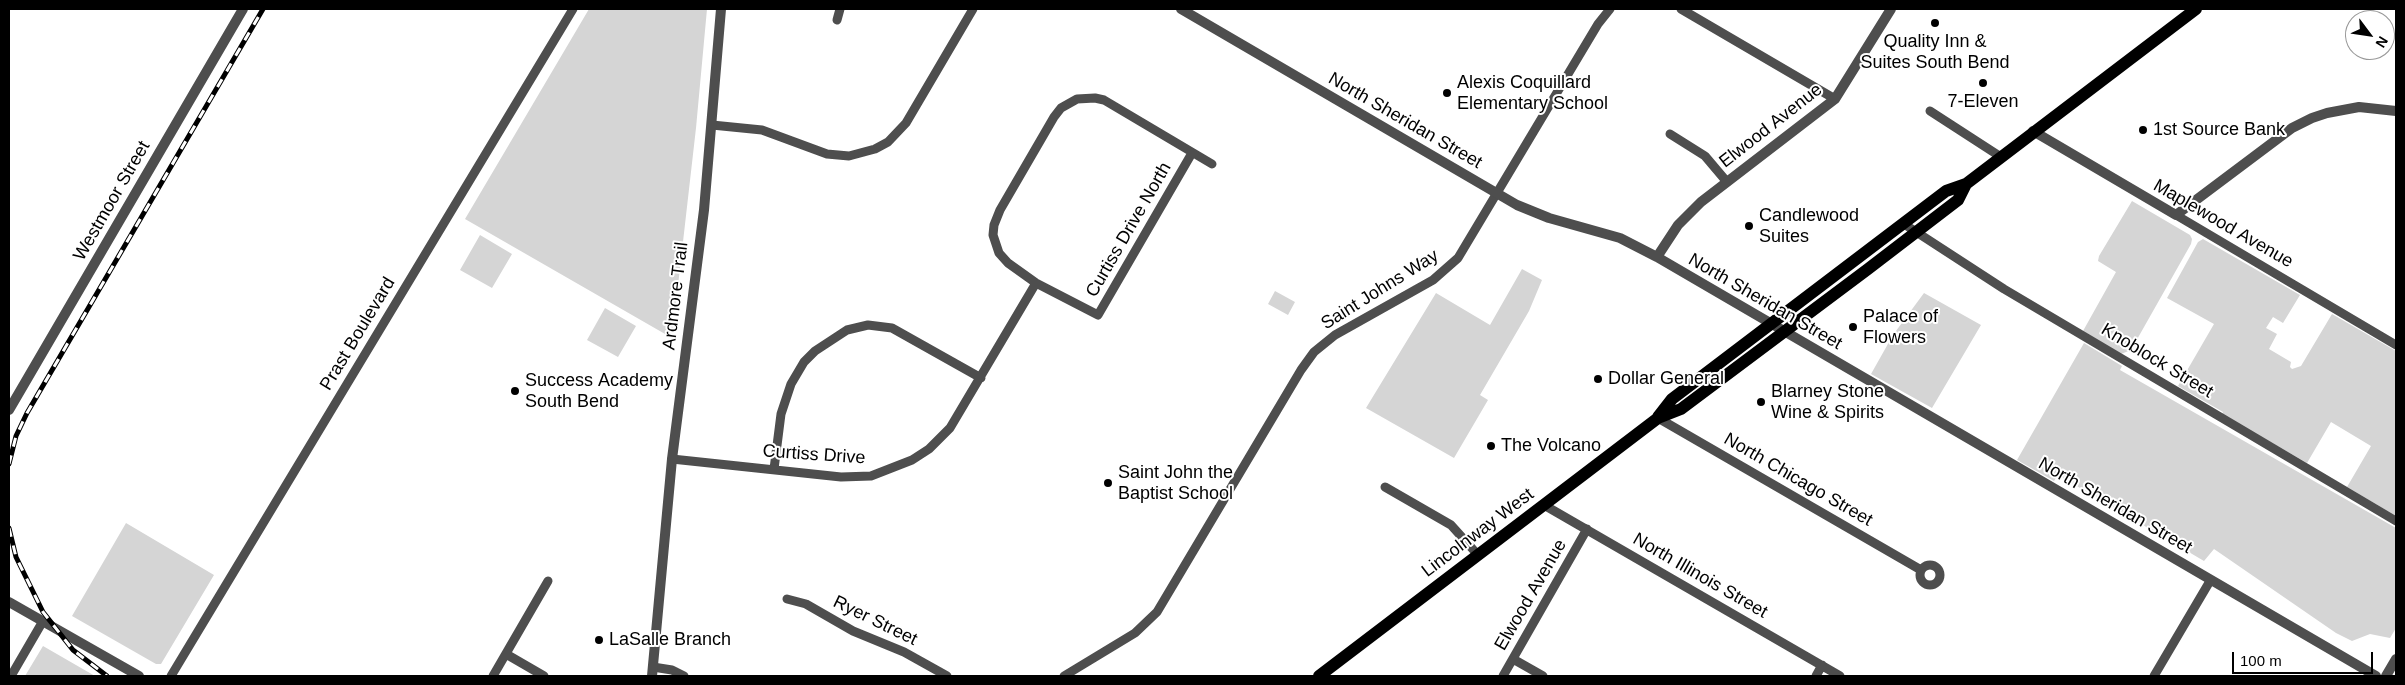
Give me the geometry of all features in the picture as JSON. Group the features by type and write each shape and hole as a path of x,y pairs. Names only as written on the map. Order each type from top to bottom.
{"main road":[{"name":"Lincolnway West","path":"1658,418 1672,399 1946,191 1966,184 2196,9"},
{"name":"Lincolnway West","path":"1320,676 1658,418 1681,409 1917,232 1958,200 1966,184"}],"street":[{"name":"Westmoor Street","path":"9,410 243,9"},
{"name":"Prast Boulevard","path":"171,676 573,9"},
{"name":"Ardmore Trail","path":"652,672 672,459 712,125 721,9"},
{"path":"837,20 840,9"},
{"path":"712,125 762,130 827,154 849,156 875,149 888,142 906,123 973,9"},
{"name":"North Sheridan Street","path":"1181,9 1532,212 1620,238 1657,257 1770,325 2376,676"},
{"name":"Saint Johns Way","path":"1064,676 1135,633 1157,612 1301,370 1314,352 1335,335 1442,274 1467,247 1598,24 1610,9"},
{"path":"1681,9 1835,98"},
{"name":"Elwood Avenue","path":"1657,257 1689,213 1835,98 1891,9"},
{"path":"1036,283 1008,263 999,253 994,239 994,225 1000,210 1061,108 1077,99 1104,100 1212,164"},
{"path":"2176,216 2292,128 2312,118 2327,112 2360,107 2396,112"},
{"path":"1930,111 2001,156"},
{"name":"Maplewood Avenue","path":"2033,132 2396,344"},
{"path":"1670,134 1705,156 1727,182"},
{"name":"Curtiss Drive North","path":"1036,283 1098,315 1192,153"},
{"name":"Knoblock Street","path":"1904,224 2004,289 2396,521"},
{"name":"Curtiss Drive","path":"672,459 841,477 871,476 912,460 929,450 950,428 1036,283"},
{"path":"774,469 781,414 791,384 804,362 815,351 847,330 868,325 892,328 981,378"},
{"name":"North Chicago Street","path":"1658,418 1921,570"},
{"path":"1384,487 1451,525 1478,555"},
{"name":"North Illinois Street","path":"1544,505 1840,676"},
{"name":"Elwood Avenue","path":"1503,676 1587,530"},
{"path":"493,676 548,581"},
{"path":"2154,676 2210,581"},
{"name":"Ryer Street","path":"787,599 806,604 853,631 904,652 947,676"},
{"path":"9,602 139,676"},
{"path":"11,676 43,621"},
{"path":"506,654 544,676"},
{"path":"2386,676 2396,658"},
{"path":"1513,659 1543,676"},
{"path":"1816,676 1822,665"},
{"path":"652,672 672,670 684,676"}],"shaded area":[{"path":"589,9 707,9 696,128 672,338 465,219"},
{"path":"2132,201 2190,235 2192,239 2191,244 2131,350 2121,354 2083,331 2116,272 2098,261 2099,256"},
{"path":"480,235 512,254 492,288 460,270"},
{"path":"2203,239 2300,295 2283,323 2273,317 2266,328 2277,334 2269,349 2291,362 2290,367 2292,369 2301,366 2332,314 2396,351 2396,516 2347,487 2371,446 2331,422 2307,463 2178,386 2214,324 2167,298 2198,242"},
{"path":"1522,269 1542,280 1529,311 1480,395 1488,400 1454,458 1366,408 1436,293 1490,325"},
{"path":"1275,291 1295,302 1288,315 1268,304"},
{"path":"1924,293 1981,325 1932,408 1871,374 1893,335"},
{"path":"605,308 636,326 618,357 587,340"},
{"path":"2084,343 2122,366 2120,370 2396,528 2396,628 2390,638 2370,634 2352,641 2336,633 2214,549 2204,561 2058,475 2054,481 2017,460"},
{"path":"126,523 214,575 161,664 156,664 72,616"},
{"path":"43,646 95,676 25,676"}],"railway":[{"path":"9,464 16,436 27,413 263,9"},
{"path":"9,528 16,557 43,612 73,650 107,676"}],"place":[{"name":"Quality Inn & Suites South Bend","path":"1935,23"},
{"name":"7-Eleven","path":"1983,83"},
{"name":"Alexis Coquillard Elementary School","path":"1447,93"},
{"name":"1st Source Bank","path":"2143,130"},
{"name":"Candlewood Suites","path":"1749,226"},
{"name":"Palace of Flowers","path":"1853,327"},
{"name":"Dollar General","path":"1598,379"},
{"name":"Success Academy South Bend","path":"515,391"},
{"name":"Blarney Stone Wine & Spirits","path":"1761,402"},
{"name":"The Volcano","path":"1491,446"},
{"name":"Saint John the Baptist School","path":"1108,483"},
{"name":"LaSalle Branch","path":"599,640"}]}
